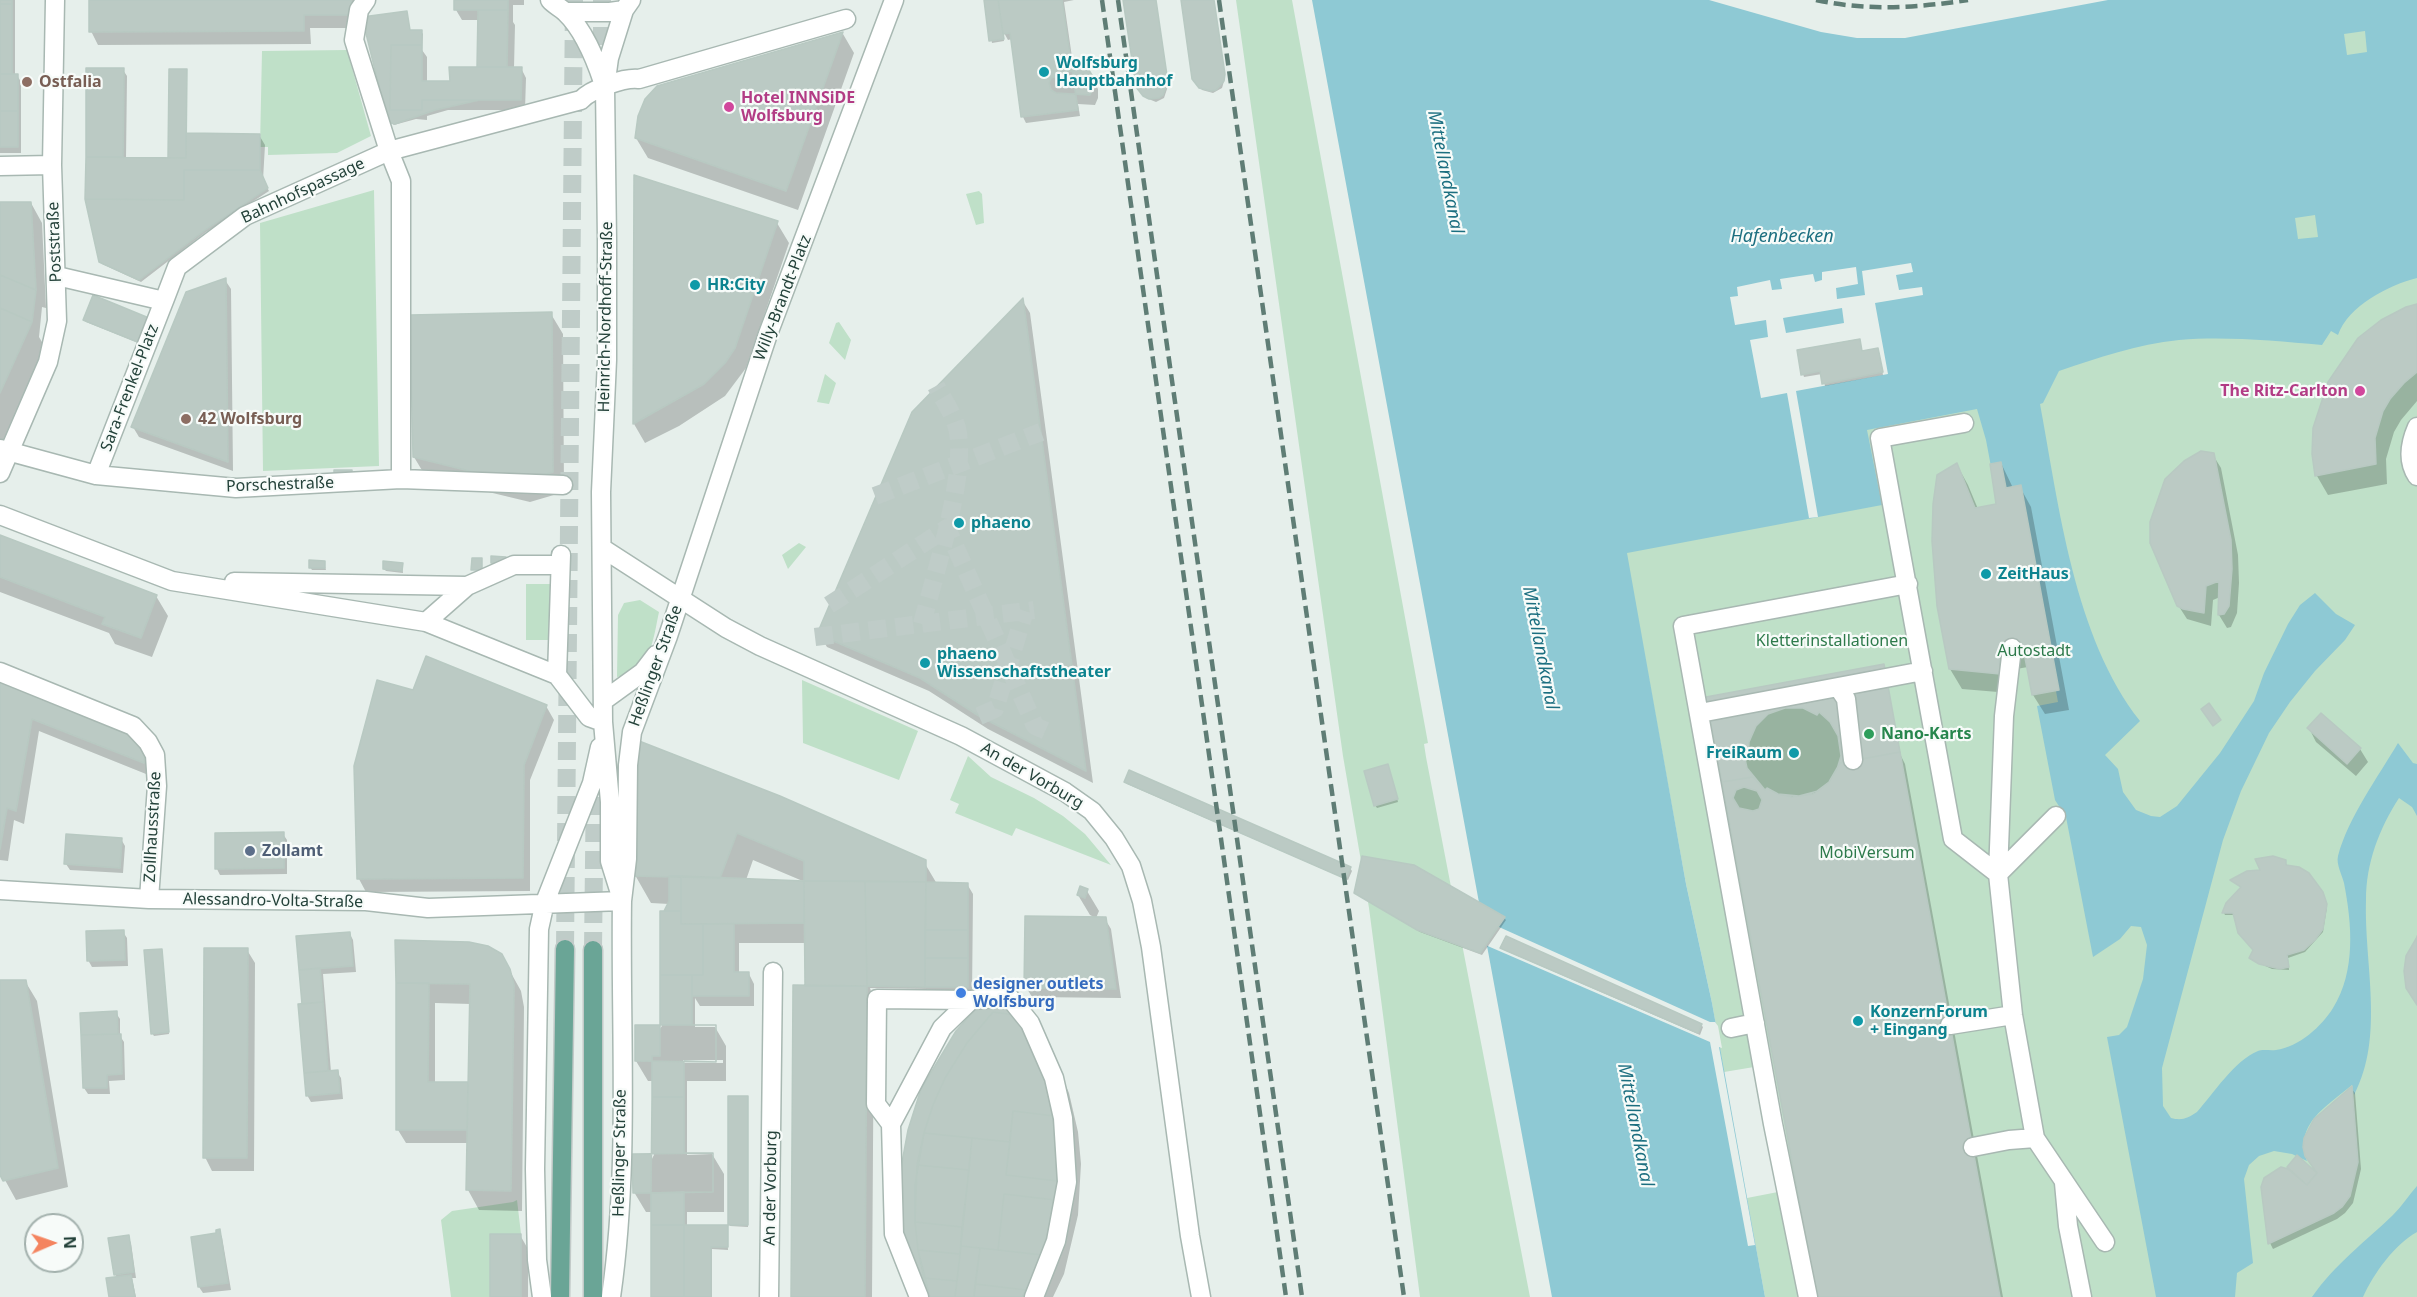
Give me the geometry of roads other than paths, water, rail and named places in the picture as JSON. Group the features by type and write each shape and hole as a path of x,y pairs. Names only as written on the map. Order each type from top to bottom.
{"main road":[{"path":"560,1297 565,949"},
{"name":"Heßlinger Straße","path":"593,950 593,1297"}],"street":[{"name":"Poststraße","path":"0,473 5,451 48,362 57,321 52,165 55,0"},
{"path":"366,0 359,10 354,40 388,151 400,181 401,479"},
{"name":"Heinrich-Nordhoff-Straße","path":"550,0 565,12 583,37 596,60 605,87"},
{"name":"Willy-Brandt-Platz","path":"681,598 768,334 894,0"},
{"path":"565,12 621,7"},
{"name":"Heinrich-Nordhoff-Straße","path":"602,548 601,492 607,360 605,87 621,7"},
{"name":"Bahnhofspassage","path":"164,301 177,267 244,216 388,151 581,100 587,93 605,87 846,19"},
{"path":"0,166 52,165"},
{"path":"57,276 164,301"},
{"name":"Sara-Frenkel-Platz","path":"96,475 164,301"},
{"path":"1965,423 1880,438 1953,839 1998,874"},
{"path":"2417,428 2411,441 2410,456 2417,476"},
{"name":"Porschestraße","path":"5,451 96,475 236,488 401,479 563,485"},
{"path":"0,515 172,581 426,622 557,675 589,717 603,722"},
{"path":"602,548 681,598"},
{"name":"Heßlinger Straße","path":"602,548 603,722 610,802 610,861 622,901"},
{"path":"426,622 467,586 514,565 560,560 557,675"},
{"path":"172,581 467,586"},
{"path":"1808,1297 1790,1180 1767,1056 1755,1023 1683,626 1908,584"},
{"name":"Heßlinger Straße","path":"603,700 644,672 654,658 681,598"},
{"name":"Heßlinger Straße","path":"611,1297 618,1250 621,1199 622,901 627,859 628,765 632,732 681,598"},
{"name":"An der Vorburg","path":"681,598 726,628 760,646 961,736 1065,792 1092,811 1114,838 1131,866 1142,901 1151,947 1190,1236 1201,1297"},
{"path":"2012,648 2004,716 1998,874 2013,1015 2035,1138 2105,1242"},
{"path":"1700,713 1923,671"},
{"name":"Zollhausstraße","path":"0,672 133,726 148,742 155,755 157,786 150,899"},
{"path":"1839,687 1846,699 1853,760"},
{"name":"Heßlinger Straße","path":"542,1297 537,1260 536,1192 538,929 545,902 592,783 600,754 603,722"},
{"path":"1998,874 2056,816"},
{"name":"Alessandro-Volta-Straße","path":"0,890 150,899 366,902 428,908 518,906 545,902"},
{"path":"545,902 622,901"},
{"name":"An der Vorburg","path":"770,1297 773,972"},
{"path":"891,1124 876,1104 877,999 971,1000 1009,997 1030,1023 1068,1115 1067,1182 1061,1242 1034,1297"},
{"path":"919,1297 894,1234 891,1124 942,1028 971,1000"},
{"path":"1950,1025 2013,1015"},
{"path":"1731,1028 1755,1023"},
{"path":"1973,1147 2035,1138"},
{"path":"2064,1181 2068,1226 2082,1297"}],"water":[{"path":"1312,0 1709,0 1821,32 1857,38 1905,38 2108,0 2417,0 2417,278 2382,291 2371,298 2351,315 2338,335 2331,331 2322,345 2215,339 2179,340 2148,345 2059,371 2043,403 2040,404 2054,485 2072,569 2084,611 2099,650 2118,687 2140,721 2105,755 2118,769 2123,792 2136,810 2160,817 2177,806 2220,753 2254,701 2264,673 2300,605 2315,593 2336,614 2355,625 2345,640 2315,671 2290,702 2269,733 2241,791 2223,840 2162,1068 2163,1106 2171,1118 2185,1118 2197,1112 2225,1078 2249,1055 2260,1050 2276,1050 2293,1045 2309,1035 2333,1008 2346,979 2350,947 2347,899 2338,856 2349,827 2364,798 2398,743 2413,763 2417,764 2417,816 2412,807 2399,798 2380,834 2368,873 2366,924 2371,1024 2369,1049 2363,1072 2354,1095 2352,1085 2323,1109 2309,1126 2304,1148 2307,1161 2292,1154 2274,1151 2259,1156 2249,1165 2244,1179 2253,1263 2237,1273 2235,1297 2156,1297 2107,1037 2119,1035 2127,1027 2143,979 2147,945 2141,927 2131,926 2120,939 2093,957 2066,817 2055,800 2037,706 2058,702 2020,495 2006,497 1992,472 1977,409 1867,430 1882,505 1627,553 1686,884 1712,1003 1765,1297 1552,1297","holes":["2365,31 2367,52 2347,55 2344,34","2315,215 2318,237 2298,239 2295,218"]},
{"path":"2417,1186 2417,1232 2400,1244 2386,1260 2363,1297 2312,1297 2340,1264 2396,1212"}],"tunnel":[{"path":"565,949 574,0"},
{"path":"602,0 602,72"},
{"path":"922,624 948,525 958,471 957,428 936,386"},
{"path":"875,496 1041,432"},
{"path":"829,605 947,528 1035,726 1053,734"},
{"path":"815,637 1034,610"},
{"path":"979,716 995,709 1025,611"},
{"path":"593,950 595,775"}],"railway":[{"path":"1102,0 1286,1297"},
{"path":"1118,0 1302,1297"},
{"path":"1219,0 1404,1297"},
{"path":"1816,0 1873,7 1930,5 1968,0"}],"place":[{"name":"Wolfsburg Hauptbahnhof","path":"1044,72"},
{"name":"Ostfalia","path":"27,82"},
{"name":"Hotel INNSiDE Wolfsburg","path":"729,107"},
{"name":"HR:City","path":"695,285"},
{"name":"The Ritz-Carlton","path":"2360,391"},
{"name":"42 Wolfsburg","path":"186,419"},
{"name":"phaeno","path":"959,523"},
{"name":"ZeitHaus","path":"1986,574"},
{"name":"phaeno Wissenschaftstheater","path":"925,663"},
{"name":"Nano-Karts","path":"1869,734"},
{"name":"FreiRaum","path":"1794,753"},
{"name":"Zollamt","path":"250,851"},
{"name":"designer outlets Wolfsburg","path":"961,993"},
{"name":"KonzernForum + Eingang","path":"1858,1021"}],"water label":[{"name":"Mittellandkanal","path":"1445,172"},
{"name":"Hafenbecken","path":"1782,237"},
{"name":"Mittellandkanal","path":"1540,648"},
{"name":"Mittellandkanal","path":"1635,1125"}],"park label":[{"name":"Kletterinstallationen","path":"1832,641"},
{"name":"Autostadt","path":"2034,651"},
{"name":"MobiVersum","path":"1867,853"}]}
